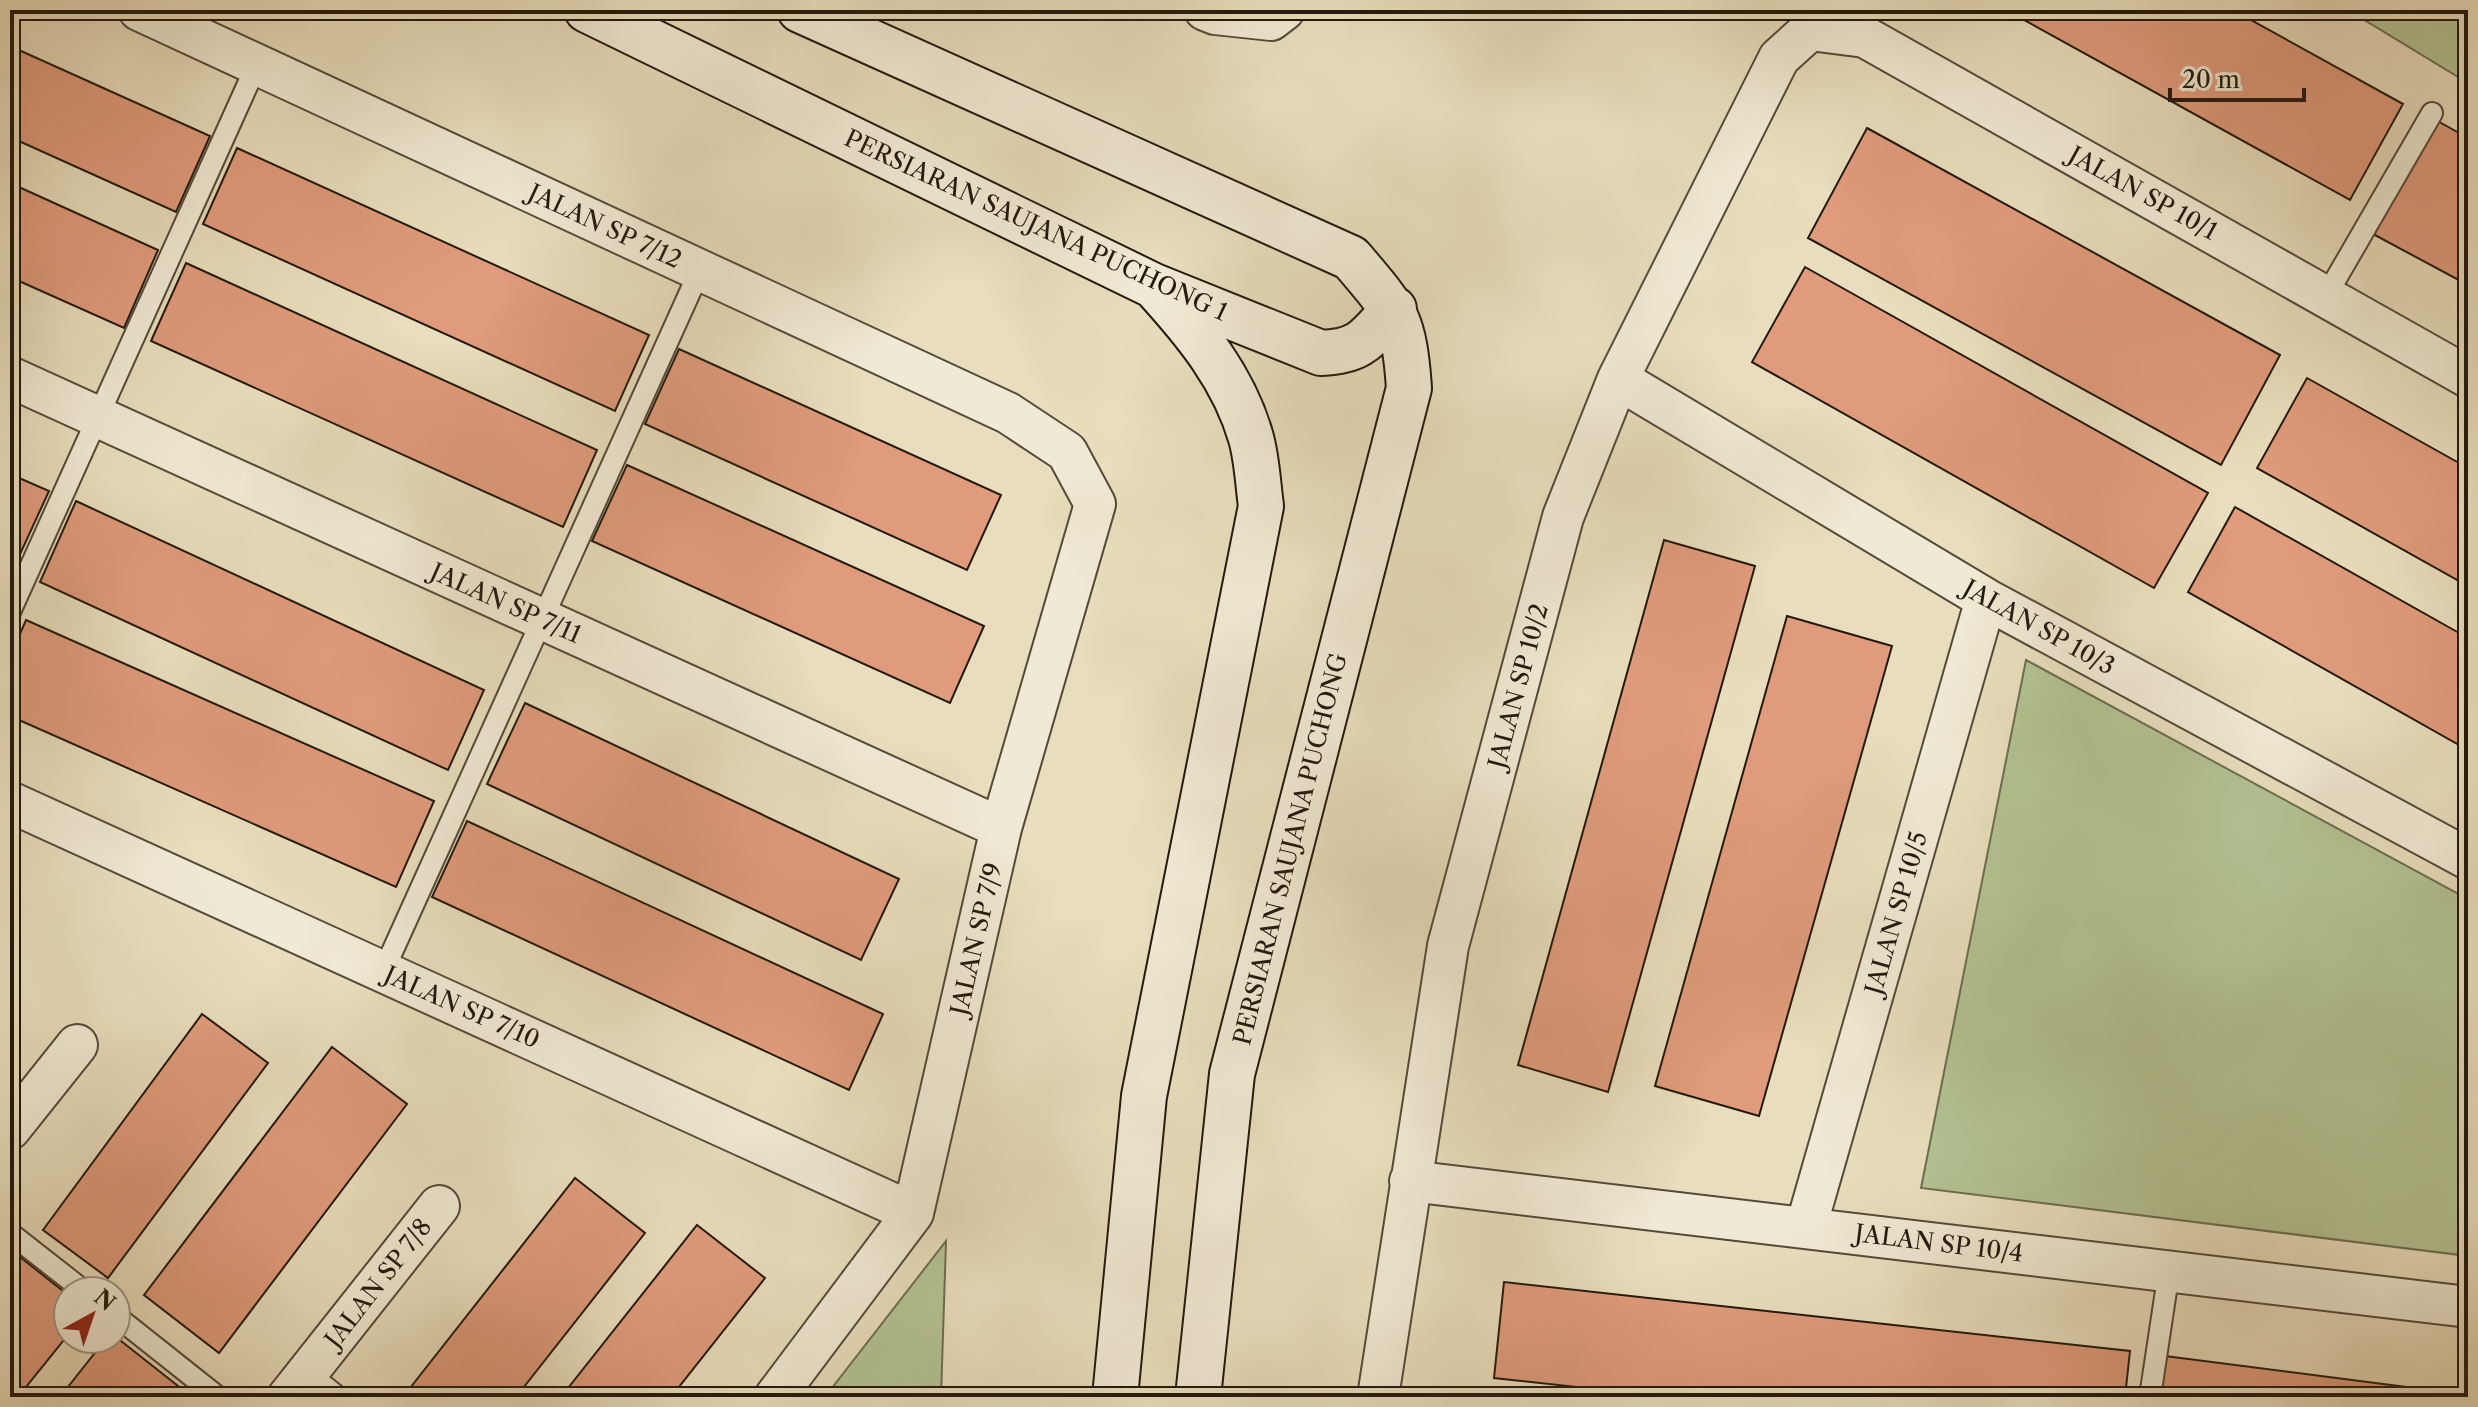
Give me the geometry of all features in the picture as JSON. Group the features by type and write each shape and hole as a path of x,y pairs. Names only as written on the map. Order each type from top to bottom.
{"street":[{"name":"JALAN SP 7/12","path":"139,10 1008,413 1067,452"},
{"name":"PERSIARAN SAUJANA PUCHONG 1","path":"587,10 1154,286 1321,353 1349,351 1365,340 1394,309"},
{"path":"800,10 1351,258 1394,309"},
{"path":"1205,10 1215,14 1278,15"},
{"name":"JALAN SP 10/1","path":"1810,30 1865,37 2468,377"},
{"name":"JALAN SP 10/2","path":"1378,1397 1448,946 1563,517 1618,379 1779,58 1810,30"},
{"path":"1115,1397 1144,1096 1261,506 1251,439 1233,394 1203,340 1154,286"},
{"name":"PERSIARAN SAUJANA PUCHONG","path":"1198,1397 1232,1074 1409,388 1406,342 1394,309"},
{"name":"JALAN SP 7/11","path":"10,377 1001,828"},
{"name":"JALAN SP 10/3","path":"1618,379 1986,599 2468,859"},
{"name":"JALAN SP 7/9","path":"775,1397 913,1213 1001,828 1095,504 1067,452"},
{"name":"JALAN SP 10/5","path":"1806,1227 1986,599"},
{"name":"JALAN SP 7/10","path":"10,802 913,1213"},
{"path":"10,1129 77,1045"},
{"name":"JALAN SP 10/4","path":"1410,1181 2468,1307"},
{"name":"JALAN SP 7/8","path":"298,1385 439,1206"}],"lane":[{"path":"10,612 257,64"},
{"path":"2326,296 2432,113"},
{"path":"383,972 700,270"},
{"path":"10,1233 64,1275"},
{"path":"2150,1397 2169,1271"},
{"path":"132,1329 218,1397"},
{"path":"298,1385 338,1397"}],"green space":[{"path":"2348,10 2468,10 2468,83"},
{"path":"2026,660 2468,899 2468,1256 1921,1188"},
{"path":"946,1241 941,1397 825,1397"}],"building":[{"path":"2006,10 2233,10 2403,104 2350,200"},
{"path":"10,46 210,136 176,212 10,137"},
{"path":"2434,119 2468,138 2468,285 2373,234"},
{"path":"1867,128 2280,355 2221,465 1808,238"},
{"path":"237,148 649,335 615,411 203,224"},
{"path":"10,183 158,250 124,328 10,277"},
{"path":"186,263 597,450 563,527 151,341"},
{"path":"1805,267 2208,493 2154,588 1752,362"},
{"path":"679,349 1001,495 967,570 645,424"},
{"path":"2307,378 2468,468 2468,586 2257,468"},
{"path":"627,465 984,626 950,703 592,541"},
{"path":"10,474 49,491 16,563 10,560"},
{"path":"76,501 484,690 448,770 40,582"},
{"path":"2235,507 2468,638 2468,750 2188,592"},
{"path":"1664,540 1755,566 1608,1092 1518,1065"},
{"path":"1787,616 1892,646 1759,1116 1655,1086"},
{"path":"26,620 434,801 396,887 10,716 10,657"},
{"path":"525,703 899,879 861,960 487,784"},
{"path":"467,821 883,1014 849,1090 432,897"},
{"path":"202,1014 268,1063 110,1275 104,1275 43,1230"},
{"path":"332,1047 407,1104 219,1353 144,1295"},
{"path":"575,1178 645,1233 516,1397 403,1397"},
{"path":"697,1225 765,1278 671,1397 561,1397"},
{"path":"15,1253 52,1282 52,1355 18,1397 10,1397 10,1260"},
{"path":"1504,1282 2130,1351 2125,1397 1668,1397 1494,1378"},
{"path":"132,1350 192,1397 60,1397 93,1355 132,1355"},
{"path":"2165,1356 2468,1395 2468,1397 2160,1397"}]}
